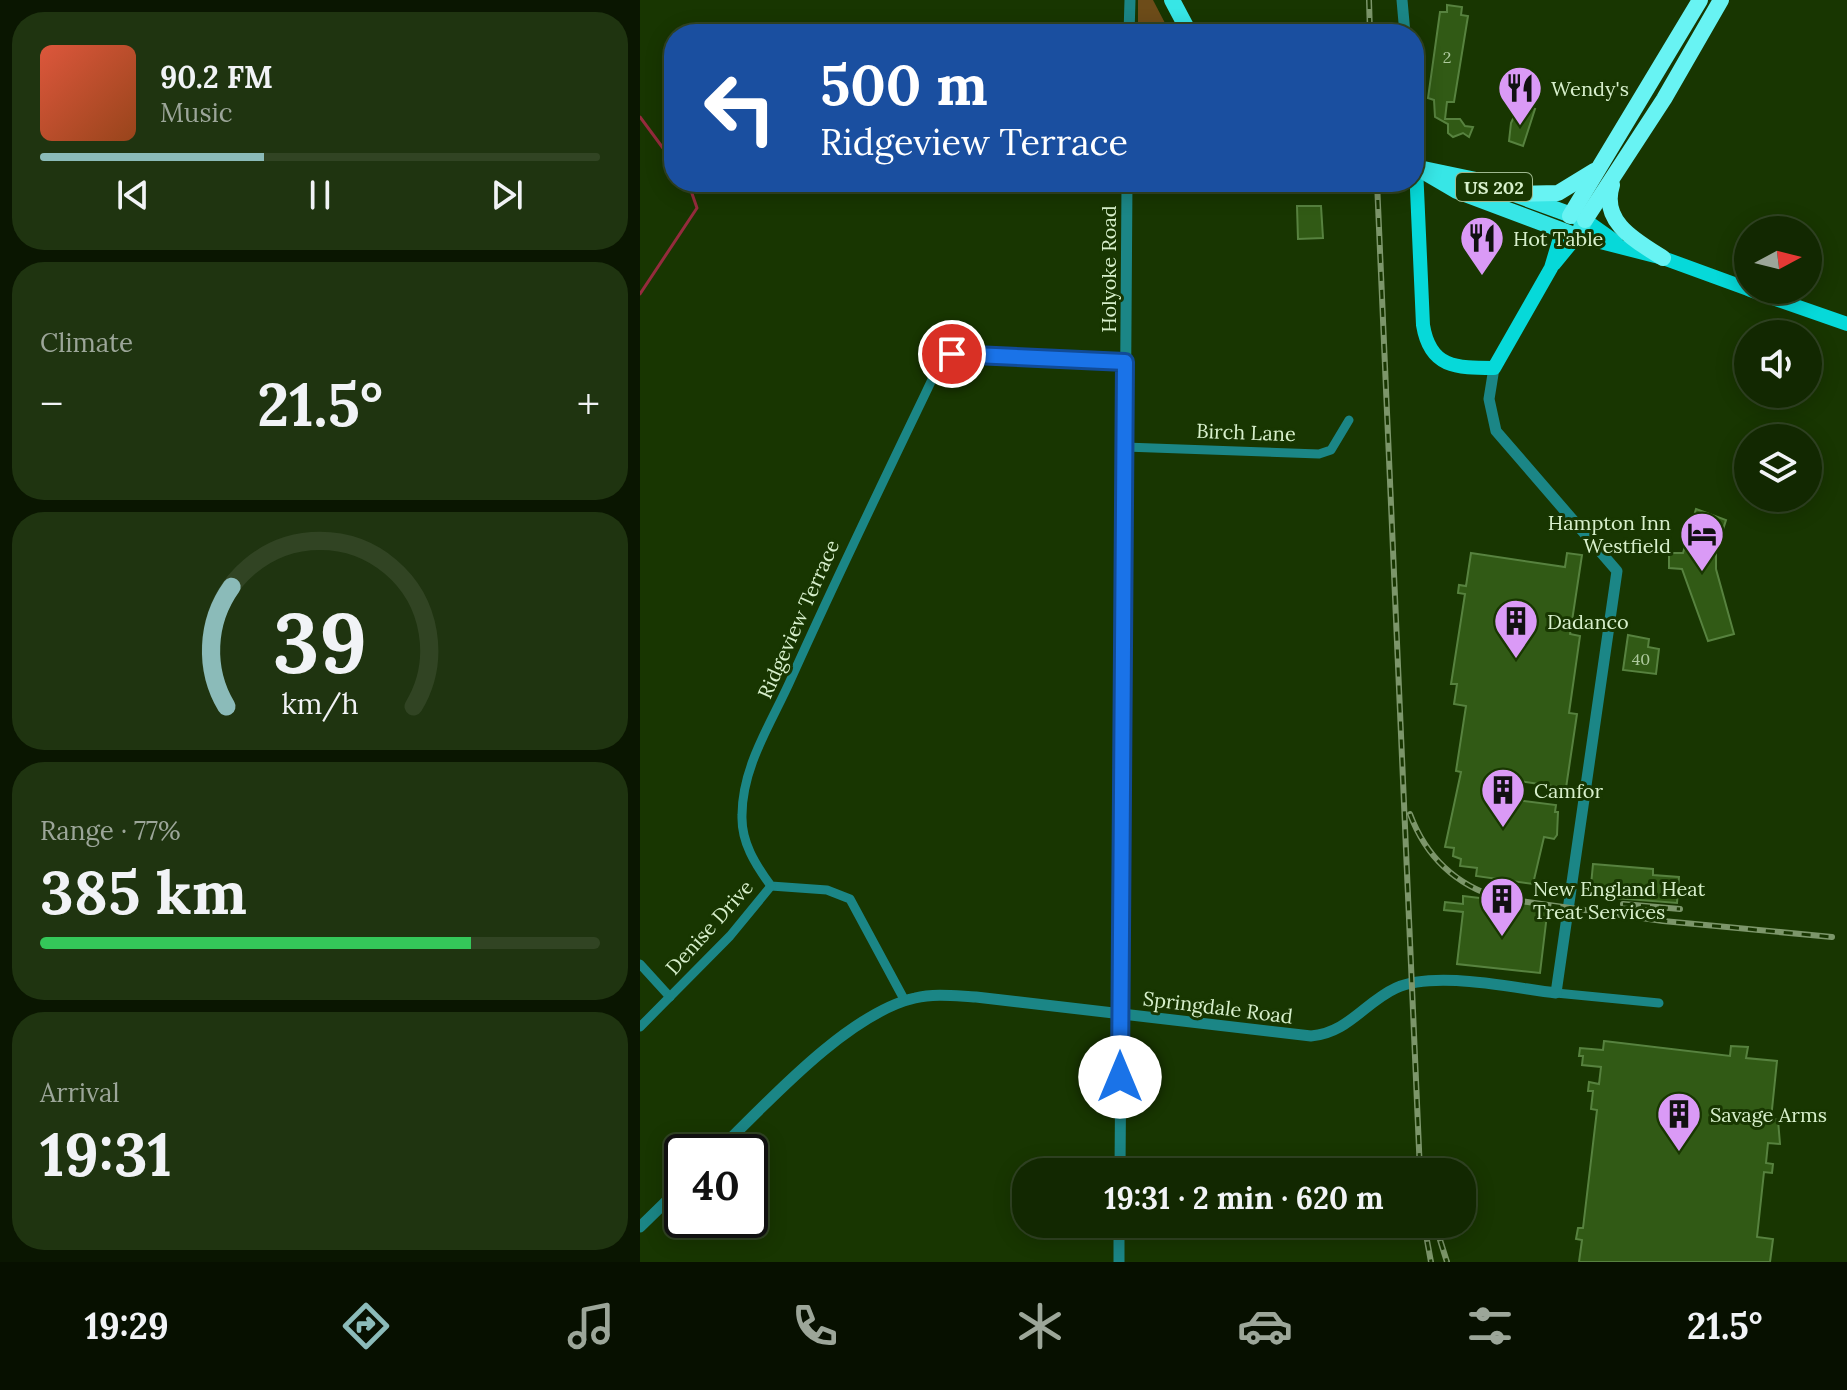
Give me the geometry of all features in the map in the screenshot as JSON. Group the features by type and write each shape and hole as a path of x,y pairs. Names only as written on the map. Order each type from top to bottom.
{"highway":[{"path":"1172,0 1185,24"},
{"path":"1574,226 1611,152 1700,0"},
{"path":"1574,226 1617,171 1721,0"},
{"path":"1511,194 1543,195 1569,189 1593,172 1611,152"},
{"name":"US 202","path":"1424,169 1473,179 1511,194 1574,226"},
{"path":"1617,171 1608,198 1614,217 1628,236 1663,258"},
{"name":"US 202","path":"1424,173 1442,184 1574,226"}],"main road":[{"path":"1416,192 1422,311 1428,346 1437,358 1452,364 1494,368 1574,226"},
{"name":"US 202","path":"1574,226 1623,247 1734,284"},
{"name":"US 202","path":"1789,304 1847,324"}],"street":[{"path":"1129,24 1130,0"},
{"path":"1402,0 1404,24"},
{"name":"Holyoke Road","path":"1120,1158 1127,192"},
{"name":"Ridgeview Terrace","path":"771,886 752,860 742,828 743,801 751,763 877,489 941,361 952,354 1125,362"},
{"path":"1494,368 1489,387 1489,410 1496,431 1617,571 1556,993"},
{"name":"Birch Lane","path":"1125,447 1319,454 1331,450 1349,420"},
{"path":"771,886 827,890 850,899 905,1001"},
{"name":"Denise Drive","path":"640,1027 730,936 771,886"},
{"path":"640,964 670,997"},
{"name":"Springdale Road","path":"736,1134 813,1060 843,1037 905,1001 931,995 1121,1013 1311,1036 1339,1028 1387,992 1411,983 1461,983 1659,1003"},
{"path":"640,1227 664,1204"},
{"path":"1119,1238 1119,1262"}],"shaded area":[{"path":"1138,0 1153,0 1165,24 1138,24"}],"building":[{"path":"1447,5 1462,7 1461,15 1468,16 1454,102 1447,102 1445,119 1460,119 1465,126 1473,127 1469,137 1463,133 1453,137 1448,133 1448,124 1435,117 1434,100 1428,98 1440,12 1447,12"},
{"name":"Wendy's","path":"1520,104 1535,109 1523,146 1509,141 1511,123"},
{"path":"1297,206 1321,206 1323,238 1298,239"},
{"name":"Hampton Inn Westfield","path":"1696,509 1726,520 1716,551 1716,569 1734,634 1708,641 1682,569 1669,568 1669,553 1683,553"},
{"name":"Dadanco","path":"1471,553 1565,567 1567,553 1582,555 1570,634 1580,636 1569,713 1577,714 1566,788 1519,781 1516,800 1556,805 1555,812 1558,812 1557,835 1554,839 1544,837 1533,884 1476,876 1477,868 1460,866 1461,859 1453,856 1454,848 1445,847 1461,772 1456,771 1466,706 1454,704 1457,684 1451,684 1465,594 1458,593 1459,585 1466,586"},
{"path":"1628,635 1649,639 1648,647 1659,649 1656,674 1623,670"},
{"path":"1593,864 1653,869 1653,875 1679,877 1677,903 1590,896"},
{"name":"New England Heat Treat Services","path":"1463,896 1548,906 1540,973 1457,964 1463,912 1444,910 1445,902 1463,904"},
{"name":"Savage Arms","path":"1604,1041 1730,1056 1731,1046 1748,1047 1746,1058 1777,1061 1771,1119 1778,1120 1780,1144 1768,1143 1766,1163 1773,1164 1772,1173 1764,1172 1757,1237 1773,1239 1770,1262 1579,1262 1582,1240 1576,1239 1578,1228 1583,1228 1597,1110 1591,1109 1593,1091 1588,1091 1589,1082 1599,1084 1601,1067 1582,1065 1583,1056 1579,1056 1580,1048 1603,1050"}],"waterway":[{"path":"640,117 664,149"},
{"path":"640,294 697,208 691,192"}],"railway":[{"path":"1369,0 1370,24"},
{"path":"1377,192 1419,1158"},
{"path":"1410,814 1425,843 1444,867 1469,885 1499,898 1663,921 1832,937"},
{"path":"1623,904 1680,909"},
{"path":"1427,1238 1431,1262"},
{"path":"1439,1238 1447,1262"}],"place":[{"name":"Wendy's","path":"1520,127"},
{"name":"Hot Table","path":"1482,277"},
{"name":"Hampton Inn Westfield","path":"1702,573"},
{"name":"Dadanco","path":"1516,660"},
{"name":"Camfor","path":"1503,829"},
{"name":"New England Heat Treat Services","path":"1502,938"},
{"name":"Savage Arms","path":"1679,1153"}],"route":[{"path":"952,354 1125,362 1120,1077"}]}
